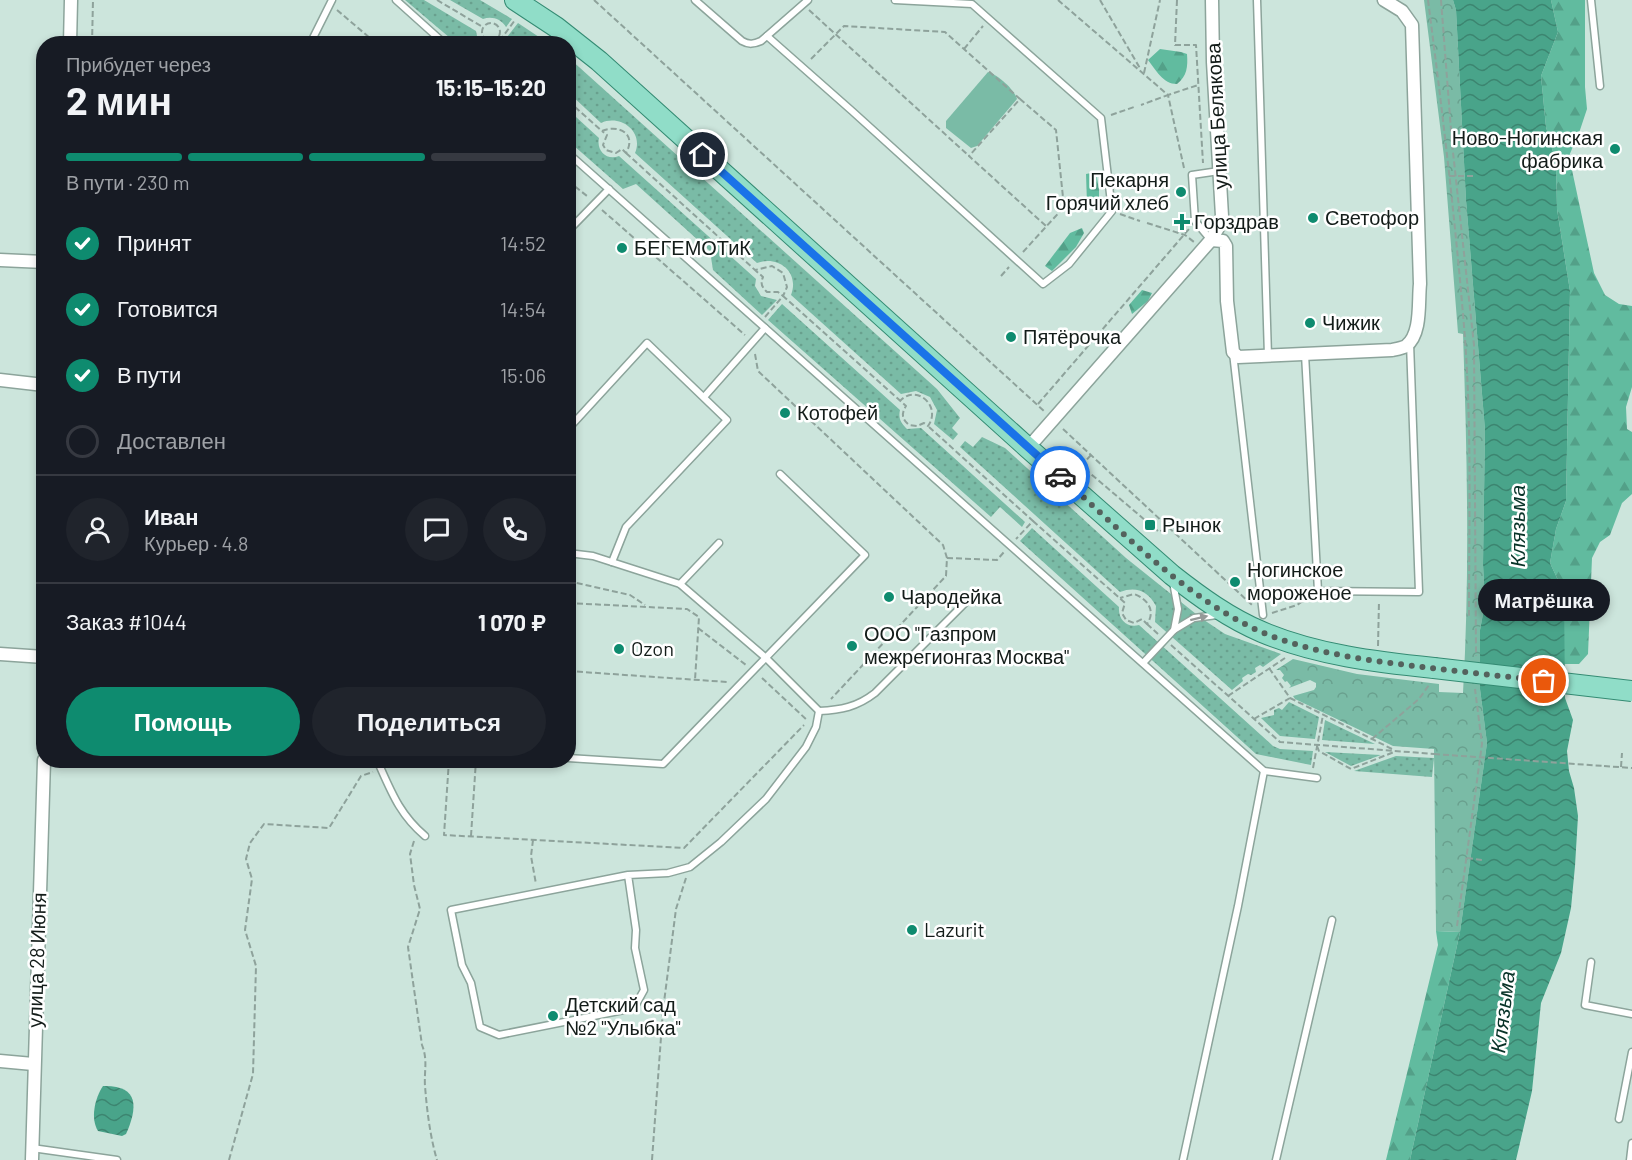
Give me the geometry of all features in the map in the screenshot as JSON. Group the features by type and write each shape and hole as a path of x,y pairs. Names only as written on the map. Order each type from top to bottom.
{"main road":[{"path":"515,0 567,36"},
{"path":"576,43 1172,575 1226,614 1264,633 1303,647 1386,663 1432,675 1632,691"}],"street":[{"path":"70,36 71,0"},
{"name":"улица Белякова","path":"1028,448 1211,240 1218,228 1222,216 1212,62 1212,0"},
{"path":"1211,240 1223,241 1226,246 1227,302 1233,352 1238,357 1392,350 1405,347 1414,338 1419,284 1412,25 1402,10 1384,0"},
{"path":"0,261 36,262"},
{"path":"0,380 36,384"},
{"path":"0,654 36,656"},
{"name":"улица 28 Июня","path":"32,1154 44,768"},
{"path":"0,1061 33,1064"}],"lane":[{"path":"396,0 436,36"},
{"path":"695,0 747,44 755,44 808,0"},
{"path":"766,36 1042,284 1069,264 1112,212 1101,118 972,4 895,0"},
{"path":"1257,0 1268,356"},
{"path":"1591,0 1600,86"},
{"path":"314,36 331,2"},
{"path":"576,160 1264,771 1317,778"},
{"path":"1211,240 1195,221 1192,175 1220,171"},
{"path":"576,223 609,189"},
{"path":"704,397 765,328"},
{"path":"576,420 647,342 727,420 626,527 612,562"},
{"path":"1305,354 1318,591 1419,592 1410,342"},
{"path":"1233,352 1263,615"},
{"path":"576,759 663,764 865,555 780,474"},
{"path":"680,584 719,543"},
{"path":"576,554 593,556 680,584 766,658 819,711"},
{"path":"1172,575 1178,609 1174,630"},
{"path":"819,711 848,708 861,704 875,693 972,596"},
{"path":"1143,663 1174,630 1194,618 1226,614"},
{"path":"628,874 636,930 635,948 644,990 634,1008 499,1035 480,1027 471,982 462,965 451,910 628,874 668,873 690,867 721,842 766,799 806,747 816,727 819,711"},
{"path":"381,769 409,822 425,836"},
{"path":"1183,1160 1238,906 1264,771"},
{"path":"1276,1160 1332,920"},
{"path":"1591,962 1585,1005 1632,1013"},
{"path":"1619,1119 1632,1052"},
{"path":"1630,1160 1632,1143"},
{"path":"32,1154 117,1160"}],"path":[{"path":"92,36 93,0"},
{"path":"437,0 482,27 484,36"},
{"path":"594,0 1038,405 1263,615 1297,605 1318,591"},
{"path":"1058,0 1168,95 1186,174"},
{"path":"1100,0 1143,74"},
{"path":"1143,74 1160,0"},
{"path":"1177,0 1175,45 1196,45 1203,170"},
{"path":"1428,0 1464,327 1468,414 1469,618"},
{"path":"1441,0 1474,345 1476,662"},
{"path":"331,2 368,36"},
{"path":"796,10 809,10 1046,226"},
{"path":"964,49 989,19"},
{"path":"502,36 515,20"},
{"path":"482,27 489,23 497,25 501,36"},
{"path":"802,68 844,26 945,32 1056,130 1064,207 1001,276"},
{"path":"1141,105 1198,85"},
{"path":"969,156 1020,99"},
{"path":"1101,118 1134,107"},
{"path":"576,108 606,135 603,145 606,150 616,153 622,150 626,153 763,277 761,284 767,292 778,292 783,296 906,406 903,419 909,425 917,426 924,423 928,426 1120,598 1125,603 1122,613 1126,620 1134,623 1142,620 1280,742 1632,768"},
{"path":"602,130 611,127 619,128 626,133 629,144 626,153"},
{"path":"1448,176 1473,176"},
{"path":"576,187 753,342 758,371 943,545 947,558 946,576 830,699"},
{"path":"1112,212 1140,221"},
{"path":"1038,405 1185,235 1189,230 1188,219"},
{"path":"1147,223 1185,235"},
{"path":"755,270 772,266 783,273 787,279 787,287 783,296 765,318"},
{"path":"1458,270 1466,268"},
{"path":"900,401 907,395 916,394 928,400 933,415 928,426"},
{"path":"1082,466 1091,455"},
{"path":"1078,463 1159,532 1168,527"},
{"path":"1016,532 1018,537 1033,521"},
{"path":"947,558 997,560 1010,545"},
{"path":"576,583 630,595 646,606"},
{"path":"1378,652 1380,592"},
{"path":"1120,598 1134,594 1145,600 1151,610 1147,624"},
{"path":"576,603 687,609 699,617 694,680"},
{"path":"448,768 444,835 684,848 808,722 754,670 699,628"},
{"path":"1228,696 1284,658"},
{"path":"1269,668 1290,698 1397,751"},
{"path":"576,672 741,683"},
{"path":"1372,739 1419,699 1432,675"},
{"path":"1457,926 1482,744 1474,694 1475,683"},
{"path":"1254,719 1290,698"},
{"path":"1313,765 1323,715"},
{"path":"1317,745 1319,751 1351,769 1397,751"},
{"path":"1621,767 1622,753"},
{"path":"471,836 475,768"},
{"path":"230,1160 253,1074 256,966 245,930 252,879 246,859 250,843 264,824 329,828 361,776 381,769"},
{"path":"418,830 410,854 420,909 408,947 422,1045 427,1056 425,1084 431,1140 437,1160"},
{"path":"533,840 531,856 537,892"},
{"path":"1467,858 1482,860"},
{"path":"652,1160 659,1054 673,932 676,909 690,867"}],"green space":[{"path":"405,0 424,0 476,31 477,36 448,36"},
{"path":"450,0 480,0 512,19 506,27 499,20 483,19"},
{"path":"1424,0 1453,0 1456,10 1466,200 1485,430 1483,564 1485,603 1480,630 1480,689 1487,743 1460,932 1436,931 1434,749 1393,746 1295,699 1293,696 1314,690 1316,683 1310,680 1289,688 1291,686 1282,678 1284,675 1280,670 1276,670 1293,659 1357,674 1439,684 1439,692 1463,693 1467,468 1463,334 1458,333 1444,157"},
{"path":"1551,0 1585,0 1587,109 1569,156 1594,273 1605,295 1619,304 1632,306 1632,387 1626,407 1627,429 1632,432 1632,494 1622,503 1610,535 1600,542 1592,558 1588,654 1579,664 1564,664 1564,593 1550,563 1556,529 1566,501 1570,291 1557,209 1556,163 1546,127 1541,76 1558,32"},
{"path":"518,23 538,36 508,36"},
{"path":"1160,49 1187,54 1186,71 1177,84 1164,79 1148,60"},
{"path":"576,64 937,389 960,418 952,428 958,434 953,440 934,424 937,410 930,397 916,391 901,394 791,295 792,279 785,267 772,261 757,263 635,153 636,138 629,127 616,121 601,123 576,100"},
{"path":"988,72 1005,83 1017,99 977,146 971,148 946,128 946,121"},
{"path":"576,117 599,138 599,147 603,154 610,157 619,156 756,279 755,286 761,296 777,300 762,315 713,270 710,251 636,184 623,189 576,148"},
{"path":"1096,172 1099,205 1094,209 1087,204 1086,174"},
{"path":"1082,228 1084,233 1076,247 1052,271 1045,266 1070,233"},
{"path":"1142,290 1152,293 1148,301 1132,314 1129,305"},
{"path":"782,304 900,410 900,420 907,429 921,428 1025,522 1022,527 1000,507 991,517 768,320"},
{"path":"982,437 1005,448 1126,558 1201,618 1225,634 1281,654 1263,667 1260,665 1255,668 1256,672 1242,678 1243,681 1232,690 1155,622 1156,606 1145,593 1136,590 1120,592 960,447 965,441 973,447"},
{"path":"1032,528 1119,607 1120,616 1124,622 1139,625 1273,746 1280,749 1313,751 1311,765 1256,754 1020,541"},
{"path":"1289,702 1319,717 1315,739 1280,736 1261,718 1274,715 1274,710 1279,708 1282,710"},
{"path":"1325,720 1375,744 1322,740"},
{"path":"1325,752 1381,755 1351,766"},
{"path":"1396,756 1434,758 1432,777 1354,771"},
{"path":"1436,931 1460,932 1410,1160 1386,1160 1438,945"}],"water":[{"name":"Клязьма","path":"1453,0 1551,0 1558,32 1541,76 1546,127 1556,163 1557,209 1570,291 1566,501 1556,529 1550,563 1564,593 1565,698 1573,720 1567,751 1578,816 1571,908 1561,953 1541,1003 1532,1091 1516,1160 1410,1160 1460,932 1487,743 1480,689 1480,630 1485,603 1483,564 1485,430 1466,200 1456,10"},
{"path":"103,1086 123,1089 132,1100 133,1115 126,1134 122,1136 98,1131 96,1126 94,1108"}],"way so far":[{"path":"1060,476 1194,593 1226,614 1264,633 1303,647 1386,663 1544,681"}],"place":[{"name":"Ново-Ногинская фабрика","path":"1615,149"},
{"name":"Пекарня Горячий хлеб","path":"1181,192"},
{"name":"Светофор","path":"1313,218"},
{"name":"Горздрав","path":"1182,222"},
{"name":"БЕГЕМОТиК","path":"622,248"},
{"name":"Чижик","path":"1310,323"},
{"name":"Пятёрочка","path":"1011,337"},
{"name":"Котофей","path":"785,413"},
{"name":"Рынок","path":"1150,525"},
{"name":"Ногинское мороженое","path":"1235,582"},
{"name":"Чародейка","path":"889,597"},
{"name":"ООО \"Газпром межрегионгаз Москва\"","path":"852,646"},
{"name":"Ozon","path":"619,649"},
{"name":"Матрёшка","path":"1544,681"},
{"name":"Lazurit","path":"912,930"},
{"name":"Детский сад №2 \"Улыбка\"","path":"553,1016"}],"route":[{"path":"703,155 1060,476"}]}
